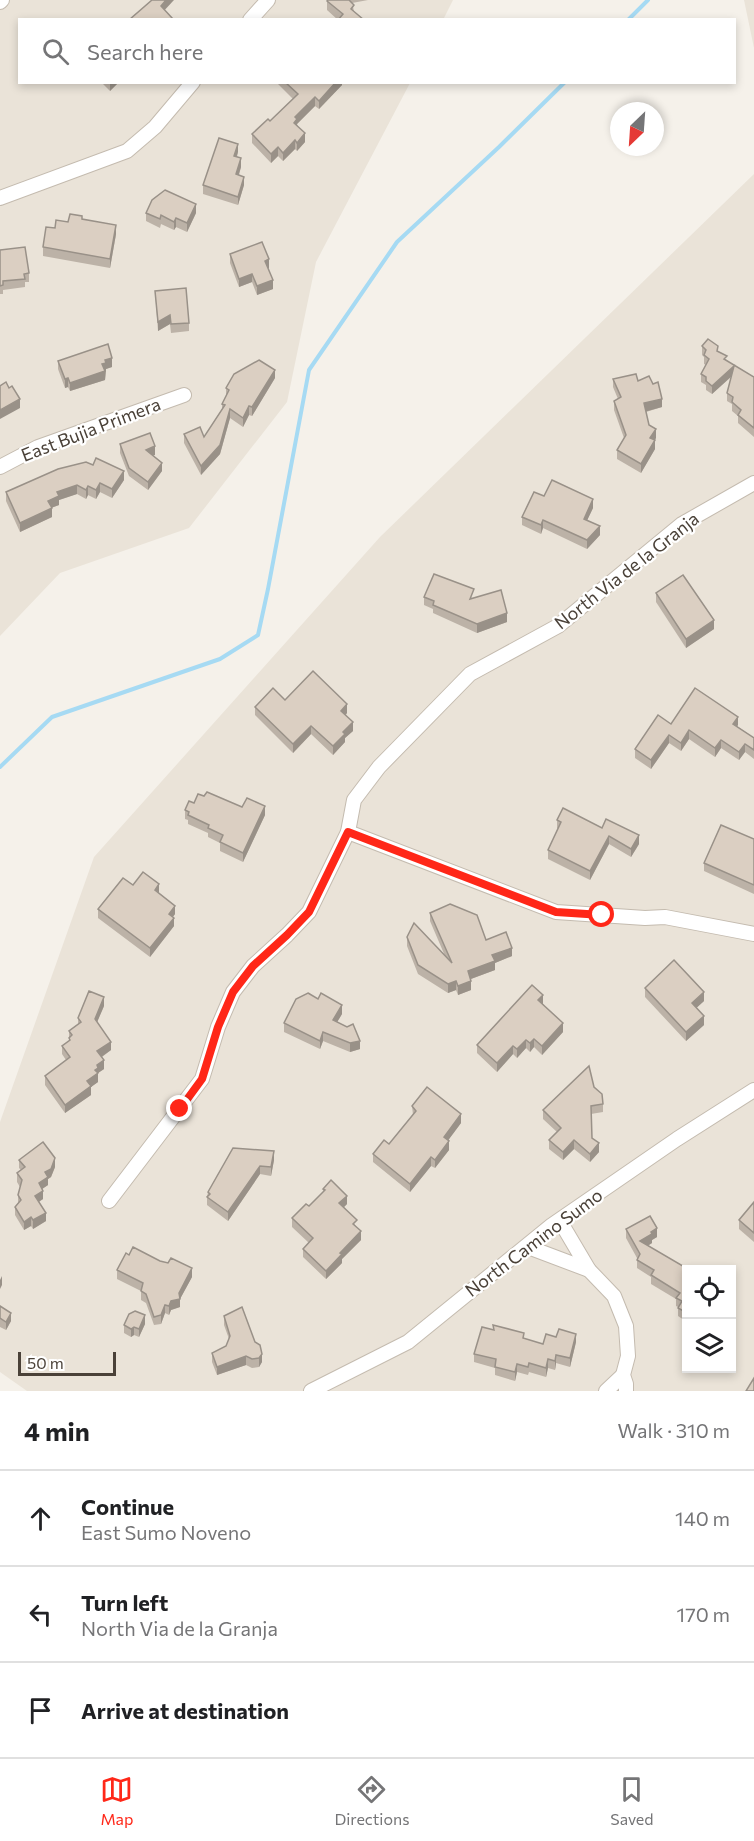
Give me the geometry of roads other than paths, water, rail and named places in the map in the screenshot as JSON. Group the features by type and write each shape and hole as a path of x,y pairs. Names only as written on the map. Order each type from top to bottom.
{"street":[{"path":"252,18 268,0"},
{"path":"0,198 127,151 154,126 191,84"},
{"name":"East Bujia Primera","path":"0,467 38,447 184,395"},
{"name":"North Via de la Granja","path":"109,1202 202,1079 218,1027 233,992 253,966 309,912 348,832 354,800 379,767 470,674 558,626 682,524 754,483"},
{"path":"348,832 556,912 645,918 665,916 754,934"},
{"name":"North Camino Sumo","path":"311,1391 408,1342 560,1221 677,1139 754,1090"},
{"path":"560,1221 589,1270 614,1296 626,1326 628,1356 623,1375 606,1391"},
{"path":"528,1247 589,1270"},
{"path":"623,1375 626,1391"}],"waterway":[{"path":"630,18 648,0"},
{"path":"0,767 52,717 220,659 258,635 309,370 397,242 563,84"}]}
